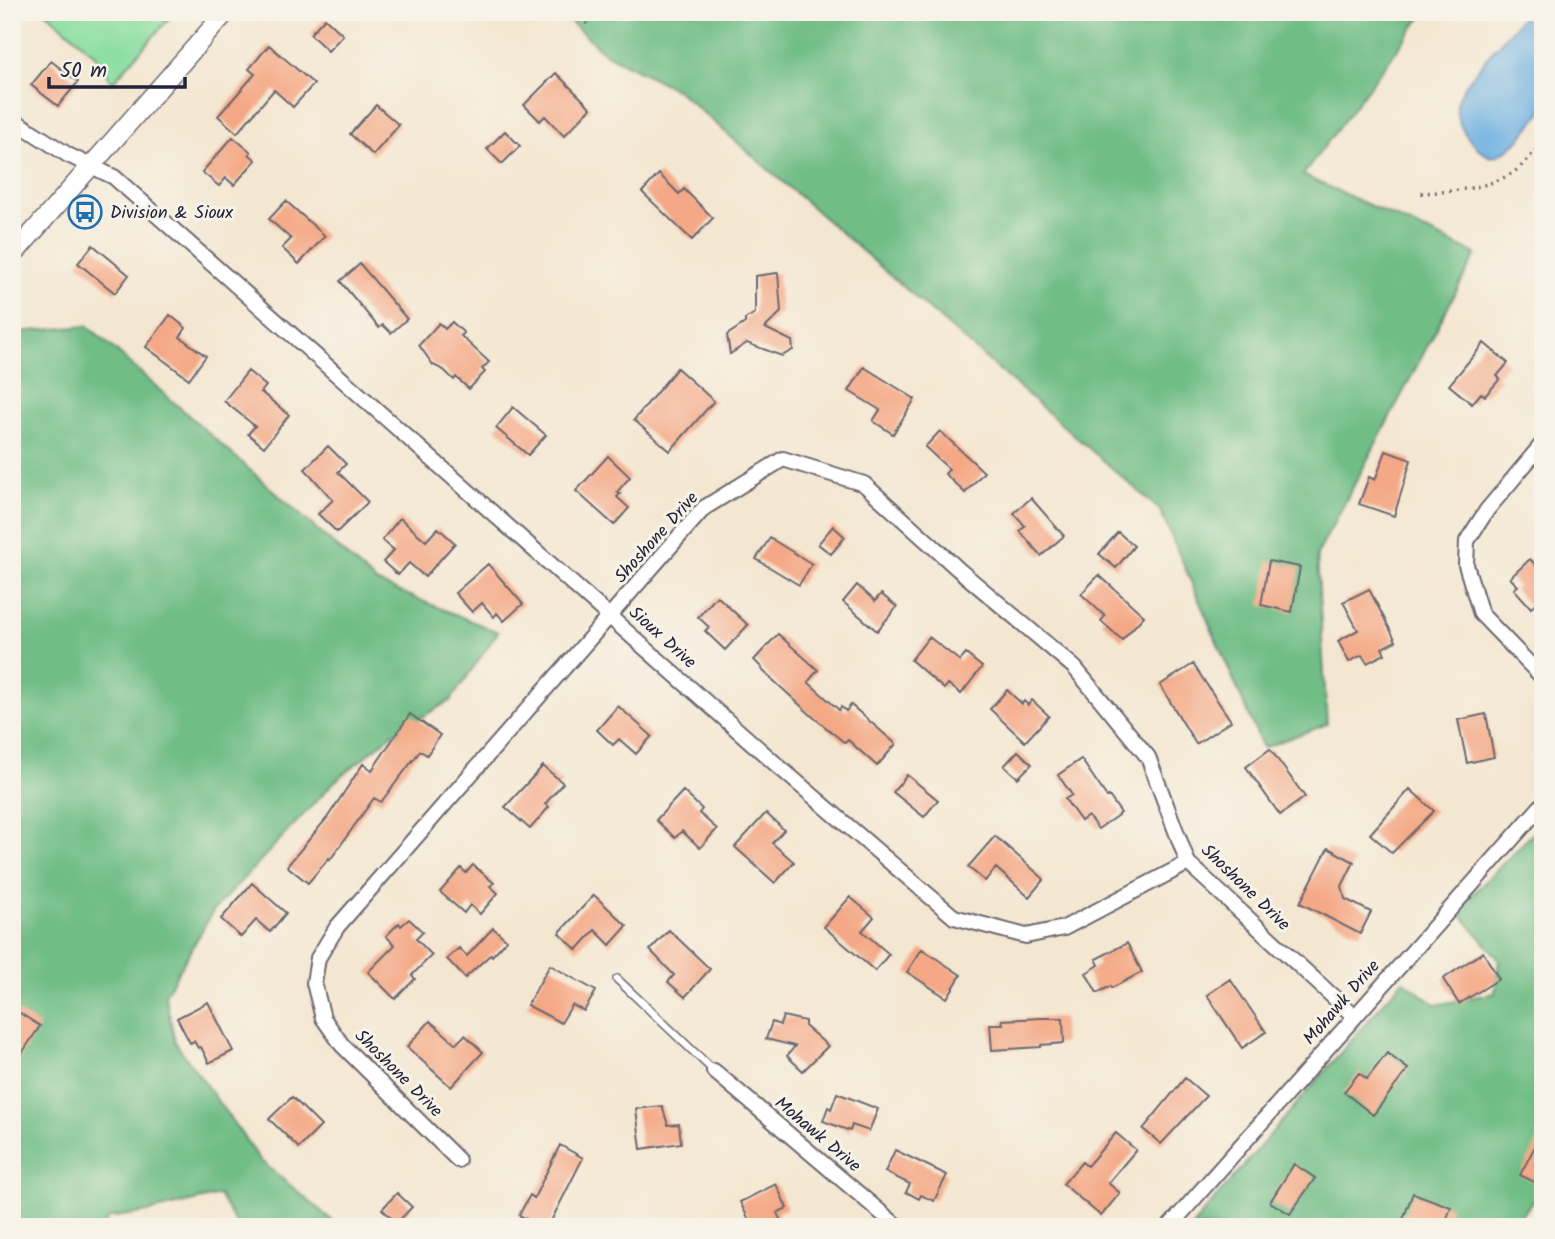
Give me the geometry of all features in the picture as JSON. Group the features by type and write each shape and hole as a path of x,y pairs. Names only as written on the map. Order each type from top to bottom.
{"street":[{"path":"12,256 226,12"},
{"name":"Sioux Drive","path":"12,120 68,155 114,177 778,766 954,917 1026,936 1064,928 1188,863"},
{"path":"1543,443 1487,510 1467,541 1466,565 1481,614 1543,677"},
{"name":"Shoshone Drive","path":"458,1160 342,1045 323,1018 314,983 318,958 337,927 704,508 783,459 864,484 958,569 1074,667 1148,757 1188,863 1354,1016"},
{"name":"Mohawk Drive","path":"1169,1227 1543,804"},
{"name":"Mohawk Drive","path":"714,1071 898,1227"}],"lane":[{"path":"617,979 714,1071"}],"path":[{"path":"577,12 587,24"},
{"path":"1421,192 1454,192 1508,176 1543,141"}],"green space":[{"path":"46,12 175,12 112,83 95,55"},
{"path":"560,12 1425,12 1303,175 1476,254 1317,555 1327,724 1263,748 1160,510 677,90 604,53"},
{"path":"88,326 376,582 498,632 451,700 393,734 334,782 213,911 165,995 175,1042 261,1161 340,1227 238,1227 219,1195 148,1212 109,1218 102,1227 12,1227 12,342 18,332"},
{"path":"1543,823 1543,1190 1511,1227 1191,1227 1403,980 1436,1005 1495,993 1499,959 1457,910"}],"water":[{"path":"1526,12 1543,12 1543,110 1513,145 1499,155 1490,157 1477,148 1466,135 1458,120 1457,104 1476,71"}],"building":[{"path":"325,18 343,35 328,51 310,34"},
{"path":"269,45 314,84 293,107 274,90 237,133 218,116 255,74 249,69"},
{"path":"51,61 78,82 58,106 31,85"},
{"path":"556,73 591,108 564,136 545,116 540,121 524,105"},
{"path":"376,105 399,125 373,155 350,134"},
{"path":"505,131 520,146 502,164 487,149"},
{"path":"233,137 251,152 249,154 256,160 234,185 226,178 219,186 202,172"},
{"path":"659,174 679,194 684,189 713,218 692,240 642,192"},
{"path":"286,201 325,236 299,264 282,248 291,239 269,219"},
{"path":"93,245 129,275 115,293 78,263"},
{"path":"360,264 407,319 391,333 383,325 379,328 340,281"},
{"path":"778,273 781,312 765,328 792,341 793,350 782,356 747,343 730,354 727,335 755,313 755,276"},
{"path":"170,315 186,328 180,337 206,356 189,379 146,347"},
{"path":"452,322 464,333 461,336 489,362 482,369 485,372 469,389 456,377 454,380 444,370 433,365 419,345 439,323 445,329"},
{"path":"1484,343 1508,363 1497,376 1500,379 1485,396 1481,393 1472,404 1449,385"},
{"path":"864,367 915,399 893,434 873,421 880,410 849,391"},
{"path":"677,368 714,401 670,451 634,420"},
{"path":"248,371 266,386 261,392 289,415 264,447 248,434 255,426 224,401"},
{"path":"513,407 546,435 528,455 496,428"},
{"path":"940,431 984,472 965,493 945,474 949,469 925,447"},
{"path":"328,446 346,464 338,472 368,502 337,532 318,514 333,500 305,469"},
{"path":"1386,451 1411,460 1394,516 1359,504 1369,477 1375,480"},
{"path":"608,456 630,477 617,492 620,494 617,497 629,508 614,525 576,491"},
{"path":"1031,498 1064,536 1041,556 1020,531 1025,526 1014,513"},
{"path":"400,518 426,541 438,528 455,543 425,577 409,563 398,575 383,562 394,550 382,540"},
{"path":"833,526 845,537 831,554 818,544"},
{"path":"1118,532 1134,546 1116,568 1099,554"},
{"path":"770,538 812,564 799,585 756,559"},
{"path":"1530,559 1543,573 1543,597 1531,608 1514,589 1518,586 1510,578"},
{"path":"1269,561 1300,567 1292,612 1261,605"},
{"path":"488,564 523,604 504,621 497,613 494,617 482,603 472,612 455,593"},
{"path":"1099,575 1144,616 1122,640 1101,621 1105,616 1081,594"},
{"path":"857,585 875,601 881,594 897,607 877,631 843,602"},
{"path":"1369,589 1396,641 1382,648 1385,654 1367,663 1362,655 1349,662 1338,641 1358,630 1343,602"},
{"path":"717,596 748,625 725,650 705,631 709,627 698,617"},
{"path":"778,634 818,670 808,682 839,710 841,707 846,711 851,705 896,744 877,766 848,740 845,743 812,716 754,660"},
{"path":"929,637 960,661 966,654 982,667 961,694 948,684 944,689 911,660"},
{"path":"1193,664 1231,721 1196,744 1160,685"},
{"path":"1007,690 1022,704 1024,701 1028,705 1032,700 1049,716 1025,742 990,709"},
{"path":"618,706 652,736 636,754 619,739 613,745 597,730"},
{"path":"410,714 440,735 427,755 420,751 381,802 374,798 330,860 329,858 308,883 287,866 327,818 363,764 372,770"},
{"path":"1486,714 1494,757 1467,763 1458,720"},
{"path":"1270,749 1305,797 1280,815 1246,767"},
{"path":"1018,751 1032,764 1018,778 1004,766"},
{"path":"1081,759 1121,813 1098,829 1088,816 1081,821 1065,799 1072,795 1058,775"},
{"path":"543,766 563,783 545,804 549,807 530,829 505,807"},
{"path":"907,775 938,800 924,817 893,792"},
{"path":"1410,789 1434,811 1392,853 1370,834"},
{"path":"683,791 702,809 699,813 717,829 700,848 682,831 675,838 656,820"},
{"path":"766,813 784,830 772,843 794,862 775,883 735,847"},
{"path":"995,836 1044,879 1029,897 996,868 985,881 968,867"},
{"path":"1328,848 1354,862 1342,886 1345,899 1371,912 1360,934 1300,903"},
{"path":"473,865 494,883 490,886 498,893 480,914 470,905 464,913 440,892 461,868 466,873"},
{"path":"252,883 286,913 270,932 256,920 241,937 221,919"},
{"path":"594,895 627,926 610,945 595,930 577,950 559,933"},
{"path":"850,897 874,917 862,931 889,954 875,971 824,927"},
{"path":"409,919 423,932 416,939 432,955 412,975 415,979 395,999 368,972 395,945 386,936 399,923 401,926"},
{"path":"493,928 507,940 465,978 447,959 459,948 467,956"},
{"path":"669,930 710,969 685,997 668,982 674,975 650,950"},
{"path":"1127,943 1142,972 1097,993 1086,973 1099,965 1096,959"},
{"path":"922,949 961,975 947,998 907,972"},
{"path":"1483,952 1499,979 1459,1004 1443,979"},
{"path":"550,965 596,991 584,1011 572,1005 561,1023 527,1005"},
{"path":"1230,979 1266,1032 1242,1048 1207,995"},
{"path":"208,1002 233,1051 209,1063 201,1047 198,1048 194,1041 190,1043 177,1018"},
{"path":"12,1008 40,1026 12,1068"},
{"path":"783,1016 805,1021 805,1026 828,1046 803,1071 787,1056 795,1046 766,1039 772,1022 780,1025"},
{"path":"1063,1018 1064,1043 992,1050 990,1024 1003,1024 1002,1020"},
{"path":"430,1021 456,1044 465,1035 483,1052 451,1087 407,1047"},
{"path":"1387,1053 1408,1069 1373,1115 1344,1092 1359,1073 1367,1079"},
{"path":"1185,1078 1206,1096 1161,1144 1143,1129"},
{"path":"837,1093 878,1109 869,1131 852,1125 850,1131 823,1121"},
{"path":"292,1097 321,1126 299,1148 269,1119"},
{"path":"662,1106 668,1125 679,1124 681,1143 641,1149 636,1109"},
{"path":"1543,1131 1543,1186 1520,1175"},
{"path":"1116,1133 1136,1150 1108,1183 1120,1193 1101,1216 1063,1184 1082,1162 1087,1166"},
{"path":"560,1145 583,1158 548,1227 541,1227 519,1215 530,1195 534,1198"},
{"path":"895,1150 947,1175 934,1201 921,1195 919,1199 906,1192 910,1184 885,1172"},
{"path":"1294,1164 1315,1178 1290,1214 1270,1202"},
{"path":"776,1184 787,1208 777,1213 784,1227 757,1227 754,1220 750,1222 740,1202"},
{"path":"397,1193 412,1207 397,1223 382,1209"},
{"path":"1413,1193 1451,1207 1444,1227 1400,1227"}],"place":[{"name":"Division & Sioux","path":"85,212"}]}
